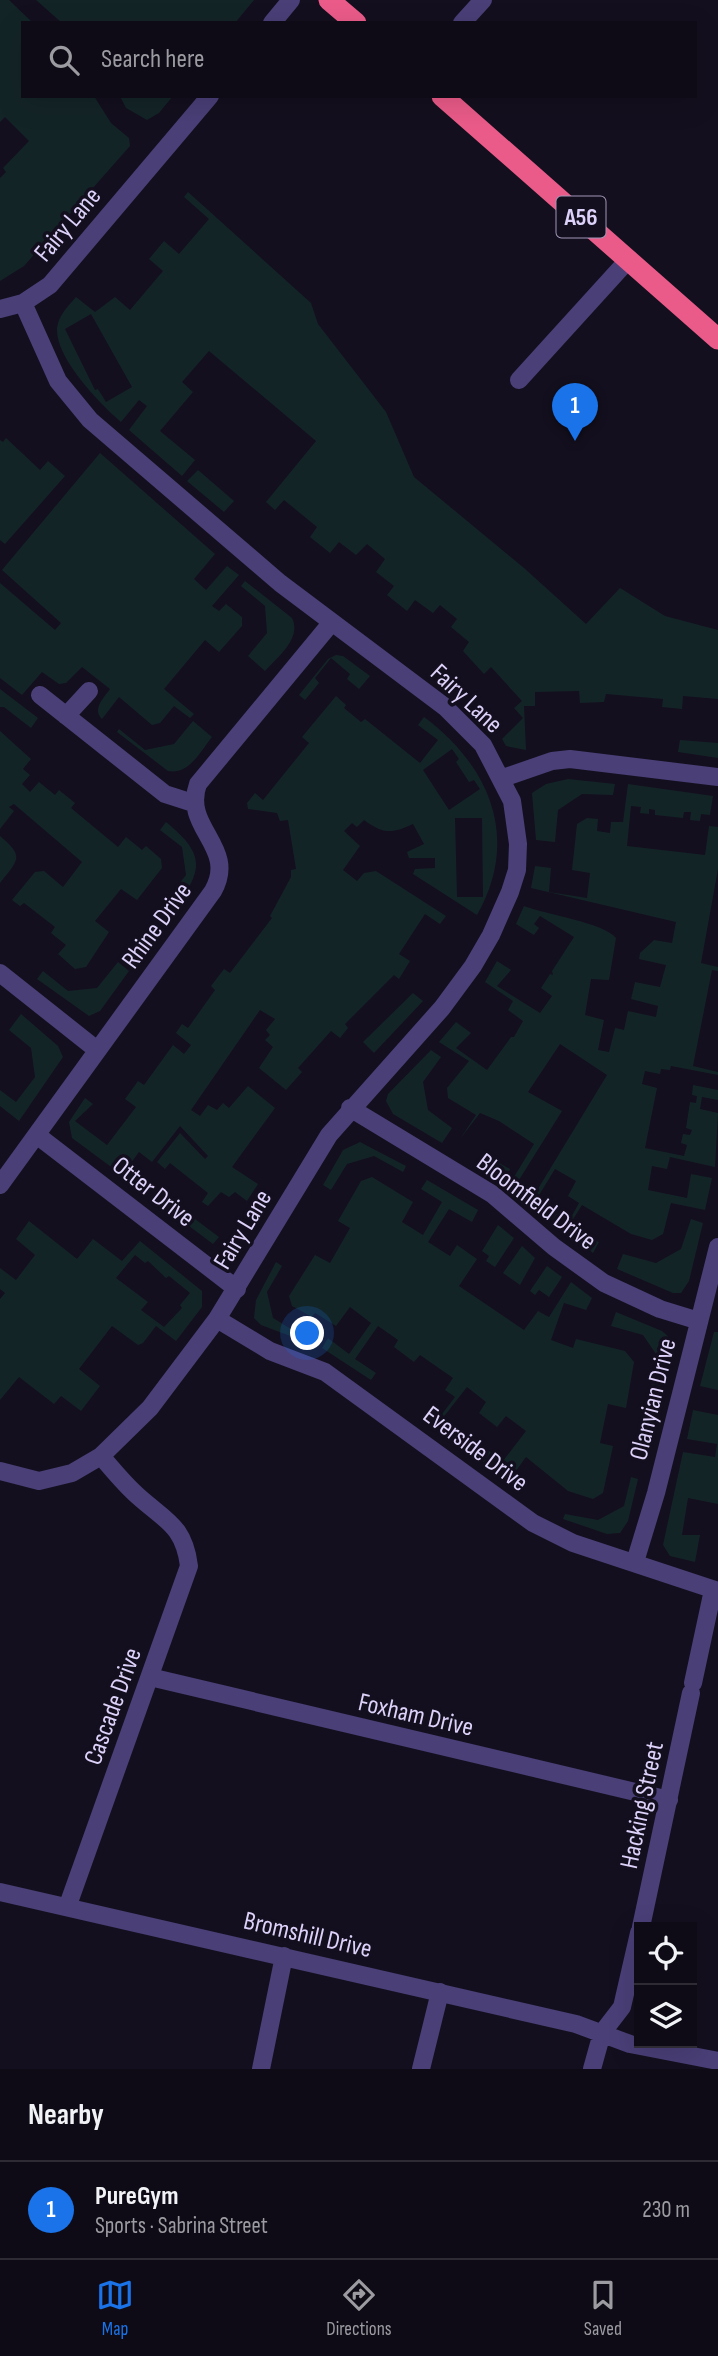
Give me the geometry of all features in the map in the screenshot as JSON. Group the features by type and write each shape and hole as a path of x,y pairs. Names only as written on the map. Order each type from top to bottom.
{"highway":[{"path":"329,0 354,21"},
{"name":"A56","path":"444,98 718,339"}],"street":[{"path":"274,21 291,0"},
{"path":"464,21 483,0"},
{"name":"Fairy Lane","path":"0,1471 21,1478 55,1479 84,1468 101,1456 150,1408 237,1289 329,1135 350,1108 451,998 491,935 510,892 518,856 516,820 503,778 483,745 451,712 224,537 76,406 58,381 23,303 50,285 67,267 208,98"},
{"path":"519,380 628,259"},
{"path":"0,309 23,303"},
{"path":"40,695 165,794 193,803 198,784 332,622"},
{"path":"66,716 89,691"},
{"path":"503,778 562,759 585,759 718,777"},
{"name":"Rhine Drive","path":"0,1185 38,1136 216,886 217,855 210,837 197,818 193,803"},
{"path":"0,973 97,1050"},
{"name":"Bloomfield Drive","path":"350,1108 492,1194 554,1247 604,1283 660,1310 699,1321"},
{"name":"Otter Drive","path":"38,1136 237,1289"},
{"name":"Olanyian Drive","path":"635,1562 656,1493 718,1247"},
{"name":"Everside Drive","path":"217,1319 271,1351 325,1372 533,1523 573,1543 715,1590"},
{"name":"Cascade Drive","path":"68,1905 190,1566 188,1552 174,1526 125,1485 101,1456"},
{"name":"Hacking Street","path":"641,1922 715,1590"},
{"name":"Foxham Drive","path":"150,1677 669,1800"},
{"name":"Bromshill Drive","path":"0,1892 68,1905 440,1992 603,2033 630,2044 718,2061"},
{"path":"593,2069 603,2033 622,2007 634,1955"},
{"path":"261,2069 284,1956"},
{"path":"421,2069 440,1992"}],"shaded area":[{"path":"0,0 9,0 31,21 21,21 21,98 95,98 111,123 129,138 130,146 24,266 0,281 0,178 6,172 3,168 29,141 5,117 0,122"},
{"path":"36,0 254,0 237,21 60,21"},
{"path":"121,98 171,98 159,113 147,120 126,108"},
{"path":"188,192 311,303 318,324 386,412 414,477 524,568 586,624 620,588 665,616 718,630 718,699 683,696 682,709 662,707 663,699 606,694 604,702 580,703 579,691 535,692 535,706 524,706 526,750 506,746 502,739 523,718 514,708 522,701 491,667 484,674 463,651 469,642 451,627 457,619 440,605 433,613 415,600 407,611 387,595 394,586 376,572 385,559 367,544 356,555 339,542 330,553 310,537 317,527 284,500 275,510 266,502 316,441 209,351 182,382 193,392 160,431 195,460 182,476 129,430 147,406 139,400 121,422 112,414 71,367 59,341 58,324 76,297 95,312 115,297 130,310 163,271 149,259 164,241 179,254 209,219 184,197","holes":["91,314 132,387 106,402 98,389 95,390 65,329"]},
{"path":"6,438 40,470 48,461 65,476 5,544 0,540 0,440 3,442"},
{"path":"100,453 215,554 194,579 206,590 227,566 239,575 212,606 219,611 226,604 242,617 242,626 219,652 205,640 164,689 194,714 190,718 174,706 160,723 152,725 119,697 102,719 98,708 110,689 82,667 66,683 59,684 42,672 22,695 0,678 0,583 55,630 61,623 2,570"},
{"path":"198,470 234,501 224,512 187,481"},
{"path":"245,581 292,618 294,625 294,633 287,647 265,671 248,656 267,633 265,606 241,586"},
{"path":"336,655 343,656 370,676 359,689 347,679 350,674 331,658 315,678 319,683 305,700 299,695 328,659"},
{"path":"0,689 38,718 31,728 4,707 0,707"},
{"path":"336,696 346,705 344,708 361,722 365,719 420,763 438,740 418,725 424,717 467,758 482,782 492,806 497,832 496,859 490,887 477,915 413,874 415,869 435,868 435,858 409,858 407,852 424,844 413,824 388,831 364,820 357,827 352,823 344,831 360,846 343,870 357,881 364,873 376,871 446,916 440,924 425,914 399,954 410,961 399,979 394,975 345,1024 348,1028 340,1038 331,1031 298,1068 302,1072 286,1090 259,1068 273,1047 265,1040 270,1035 266,1030 275,1019 260,1010 191,1110 200,1116 208,1105 217,1110 223,1103 229,1108 248,1086 275,1108 232,1167 258,1184 247,1201 235,1192 229,1197 221,1192 208,1206 202,1202 208,1193 170,1163 165,1169 157,1162 180,1133 205,1159 208,1156 180,1126 152,1162 139,1152 122,1175 72,1138 69,1122 85,1098 93,1104 75,1121 107,1145 136,1107 125,1099 138,1081 144,1085 173,1045 184,1054 191,1045 176,1033 182,1024 188,1028 215,990 211,986 224,969 230,973 272,918 270,916 291,877 291,870 296,869 288,820 280,821 277,813 248,809 247,803 255,793 263,800 309,743 302,737","holes":["452,749 459,759 456,762 469,782 474,780 480,789 449,810 423,770","455,818 482,818 483,897 457,897"]},
{"path":"193,721 212,737 188,766 175,771 168,771 117,732 119,729 145,750 174,744"},
{"path":"0,731 31,759 23,769 30,775 22,784 30,792 39,782 55,795 59,790 75,803 71,808 118,847 126,837 142,850 146,846 161,859 162,868 137,900 121,889 95,921 109,932 86,967 75,969 58,954 66,945 51,933 55,927 24,903 20,906 12,900 35,872 44,871 63,887 82,862 14,804 9,807 14,811 0,829"},
{"path":"680,740 718,743 718,758 678,752"},
{"path":"568,779 615,784 613,795 582,794 558,810 555,842 536,840 532,793 546,784"},
{"path":"628,784 713,796 710,815 701,814 700,821 690,820 691,812 684,812 683,818 655,815 655,810 649,809 649,814 640,813 641,807 631,806 627,846 705,855 709,826 718,827 718,869 701,963 718,967 718,971 712,970 693,1066 718,1072 718,1075 671,1066 670,1070 661,1069 660,1074 645,1071 642,1084 657,1088 645,1148 684,1156 687,1145 681,1143 683,1134 690,1135 692,1130 686,1128 690,1102 696,1103 697,1096 692,1095 693,1085 718,1090 718,1100 702,1097 700,1109 718,1113 715,1167 670,1157 667,1169 652,1166 648,1190 687,1198 691,1174 712,1178 705,1210 671,1203 663,1234 652,1240 631,1234 582,1205 570,1224 580,1233 599,1242 593,1253 564,1230 579,1203 568,1196 576,1181 555,1169 536,1200 558,1214 554,1221 530,1202 607,1075 560,1044 528,1092 562,1111 514,1188 493,1174 499,1163 510,1169 508,1174 514,1177 534,1144 499,1121 480,1113 460,1139 476,1115 448,1098 447,1088 469,1061 439,1042 456,1022 471,1033 456,1048 487,1070 511,1037 514,1037 523,1021 508,1010 513,1001 485,982 497,961 511,970 497,986 540,1013 552,996 541,988 550,974 553,975 552,971 574,937 540,916 534,924 539,928 534,935 516,924 524,906 587,923 616,938 609,980 591,979 585,1015 604,1020 598,1050 609,1052 615,1028 624,1030 628,1011 656,1017 658,1006 631,999 635,982 660,987 666,965 639,959 640,953 654,940 672,943 676,922 531,888 535,866 551,868 549,892 587,898 590,873 572,870 577,824 587,818 598,819 597,831 610,833 611,822 623,822"},
{"path":"166,822 188,843 196,862 191,883 175,908 166,900 186,875 182,847 160,830"},
{"path":"0,836 13,849 16,859 0,883"},
{"path":"118,962 129,971 100,1011 89,1016 37,979 43,971 68,991 97,988"},
{"path":"413,993 423,1001 374,1053 363,1042"},
{"path":"21,1014 58,1046 63,1057 19,1121 0,1106 0,1090 16,1102 35,1077 31,1048 9,1030"},
{"path":"431,1050 441,1057 423,1082 428,1110 452,1128 442,1143 393,1114 386,1101 388,1094"},
{"path":"360,1142 406,1166 403,1172 374,1156 347,1164 331,1190 323,1185 343,1150"},
{"path":"372,1177 413,1202 402,1222 423,1235 442,1202 421,1189 427,1180 478,1210 472,1222 449,1209 428,1242 450,1256 457,1245 477,1259 459,1286 524,1330 538,1311 549,1317 571,1282 592,1298 586,1310 564,1303 551,1340 573,1348 576,1339 625,1351 634,1362 626,1408 608,1404 600,1443 613,1446 603,1493 593,1499 568,1491 526,1457 513,1475 524,1483 519,1490 475,1456 483,1447 503,1461 526,1431 506,1416 497,1427 479,1413 486,1402 467,1387 442,1419 463,1434 457,1444 433,1426 455,1397 445,1390 453,1378 420,1355 414,1362 394,1347 398,1340 378,1326 355,1359 376,1373 371,1380 322,1348 328,1338 349,1354 371,1323 350,1307 336,1326 315,1313 312,1317 292,1306 289,1296 315,1255 330,1263 350,1228 338,1221 361,1181"},
{"path":"191,1216 219,1237 213,1244 185,1223"},
{"path":"691,1219 703,1223 689,1281 681,1293 673,1293 617,1269 623,1254 656,1263 681,1249"},
{"path":"29,1221 77,1259 93,1239 122,1261 140,1241 202,1291 202,1307 176,1341 156,1326 143,1343 138,1345 112,1326 79,1369 100,1386 81,1411 61,1396 54,1404 19,1377 0,1400 0,1299 5,1293 0,1289 0,1268 16,1280 35,1255 16,1239","holes":["135,1255 145,1263 148,1261 166,1278 169,1276 190,1293 180,1305 182,1308 164,1327 141,1310 148,1302 116,1278"]},
{"path":"498,1225 514,1238 495,1267 486,1261 489,1256 482,1251"},
{"path":"522,1246 535,1258 520,1285 503,1273"},
{"path":"276,1262 282,1266 267,1292 273,1318 301,1335 298,1339 261,1325 254,1318 256,1300"},
{"path":"547,1266 562,1277 549,1297 539,1290 535,1295 530,1291"},
{"path":"616,1312 662,1331 670,1338 670,1352 660,1389 651,1387 658,1357 643,1335 611,1326"},
{"path":"714,1332 718,1332 718,1390 700,1386"},
{"path":"693,1410 718,1415 718,1504 688,1498 682,1535 700,1535 695,1562 670,1556 663,1545 683,1452 715,1457 717,1444 687,1439"},
{"path":"631,1477 638,1479 628,1521 620,1533 607,1534 563,1519 565,1514 598,1520 624,1506"}],"place":[{"name":"PureGym","path":"575,441"}]}
